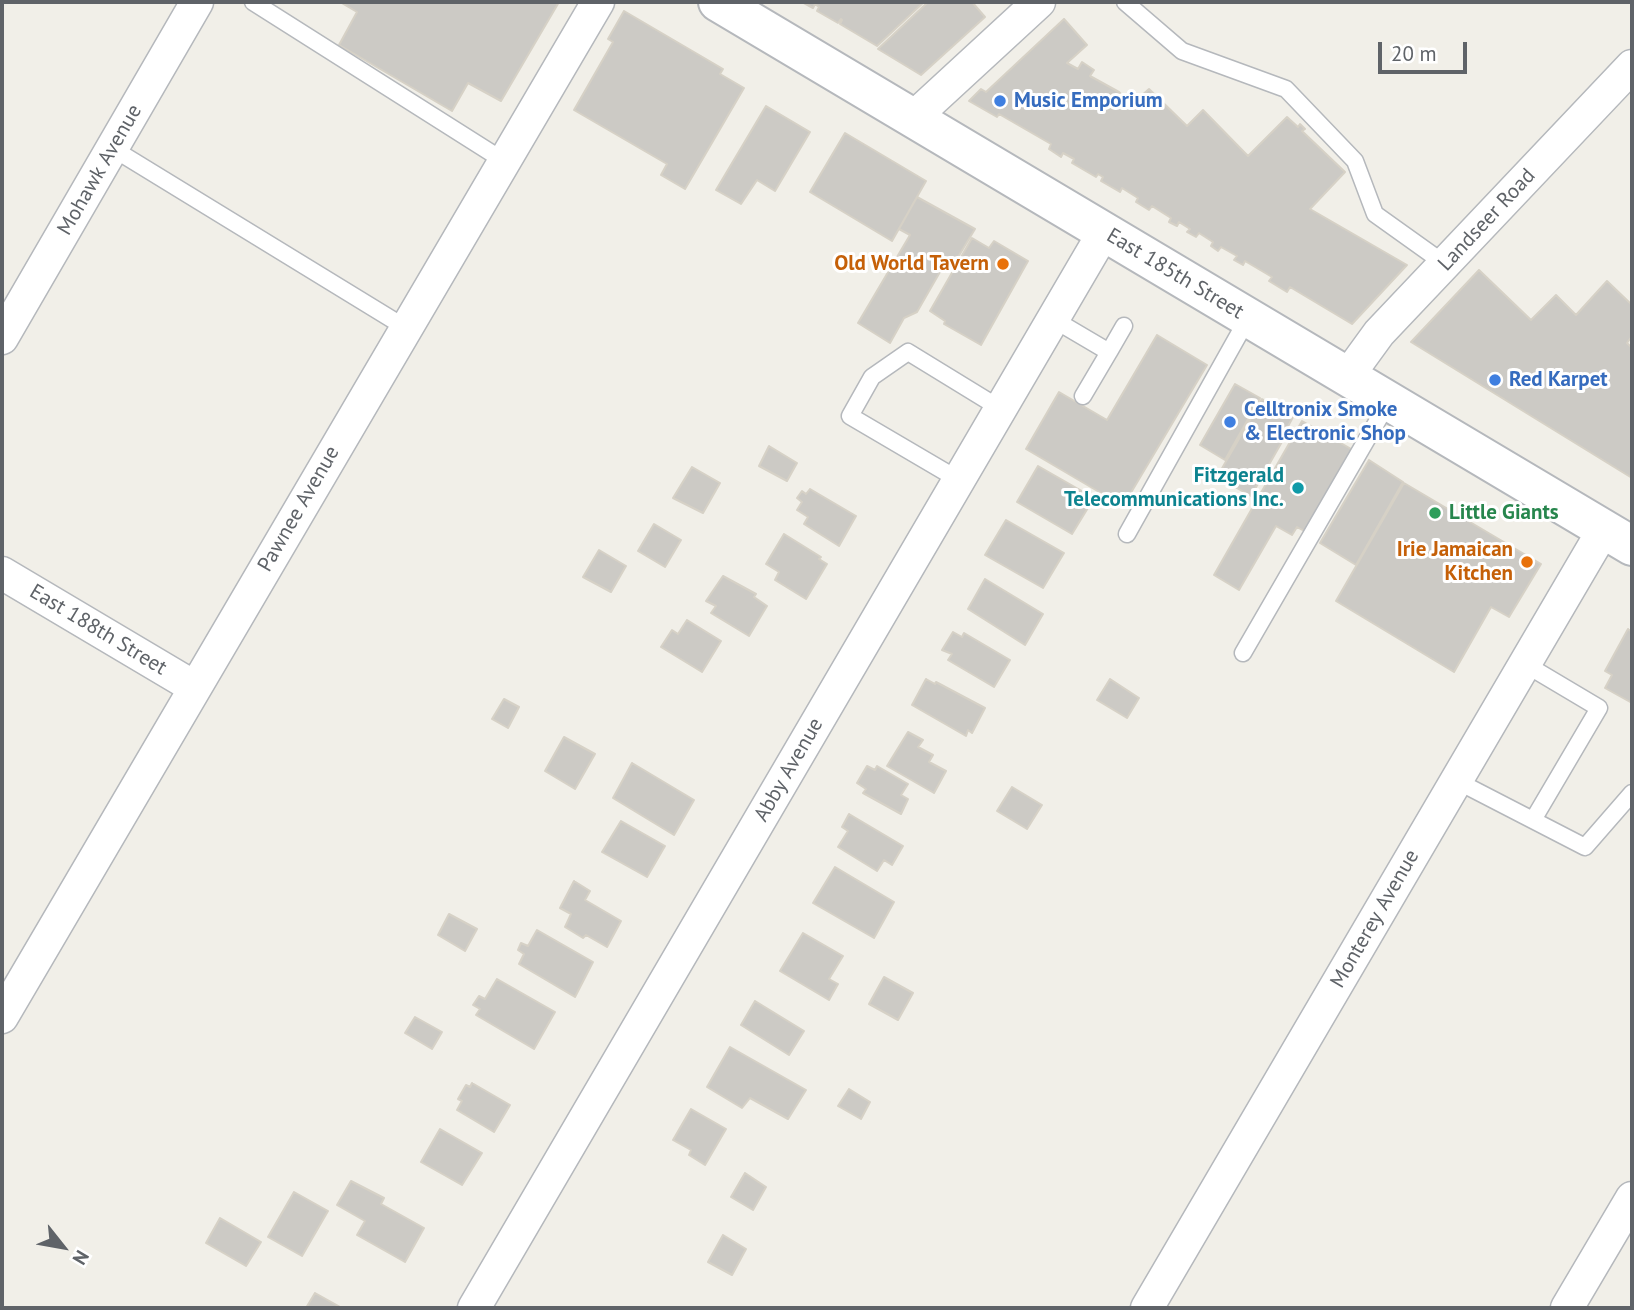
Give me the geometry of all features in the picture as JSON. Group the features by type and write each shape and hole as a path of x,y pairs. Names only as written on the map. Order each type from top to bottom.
{"street":[{"name":"Mohawk Avenue","path":"2,338 197,2"},
{"name":"Pawnee Avenue","path":"2,1017 598,2"},
{"name":"East 185th Street","path":"718,2 1618,538"},
{"path":"913,118 1039,2"},
{"name":"Landseer Road","path":"1347,377 1379,333 1632,66"},
{"name":"Abby Avenue","path":"474,1308 1104,232"},
{"name":"Monterey Avenue","path":"1147,1308 1525,664 1618,538"},
{"name":"East 188th Street","path":"2,573 194,687"},
{"path":"1567,1308 1632,1198"}],"lane":[{"path":"253,2 504,161"},
{"path":"1125,2 1182,51 1286,89 1355,161 1376,214 1446,264"},
{"path":"112,148 406,328"},
{"path":"1127,534 1248,318"},
{"path":"1053,319 1109,352"},
{"path":"1083,396 1124,326"},
{"path":"959,480 850,416 873,377 908,352 1001,409"},
{"path":"1242,653 1389,401"},
{"path":"1525,664 1599,708 1533,820"},
{"path":"1457,780 1586,847 1632,793"}],"building":[{"path":"340,2 559,2 501,101 468,83 452,111 339,45 357,12"},
{"path":"802,2 924,2 877,46 840,24 841,19 838,23 817,11 819,7 815,4 813,8"},
{"path":"928,2 972,2 985,17 921,75 878,49"},
{"path":"624,11 723,69 720,74 744,88 685,189 661,175 667,164 574,110 613,42 608,39"},
{"path":"1064,19 1087,45 1067,63 1078,69 1082,62 1094,70 1090,76 1119,92 1131,105 1149,89 1187,126 1203,110 1248,156 1287,117 1298,127 1300,124 1305,129 1302,131 1345,172 1310,209 1407,265 1352,324 1290,287 1287,292 1269,281 1272,277 1245,261 1243,265 1234,260 1237,256 1221,247 1218,251 1211,246 1213,242 1199,233 1196,237 1187,232 1190,229 1179,222 1177,226 1169,222 1171,218 1152,206 1149,210 1136,202 1138,198 1122,188 1120,192 1101,181 1103,177 1098,174 1096,177 1072,163 1074,159 1063,153 1061,157 1049,149 1051,144 999,114 997,117 969,101 981,89 986,92"},
{"path":"766,106 810,132 775,191 757,180 741,204 716,190"},
{"path":"845,133 926,181 892,241 810,192"},
{"path":"917,197 975,229 955,262 948,258 917,312 904,318 890,343 858,323 910,235 899,229"},
{"path":"972,238 989,248 994,241 1028,261 981,345 944,324 945,321 930,311"},
{"path":"1479,270 1531,320 1556,295 1576,315 1607,281 1632,305 1632,336 1627,343 1632,348 1632,478 1411,342"},
{"path":"1157,335 1207,365 1123,506 1026,449 1059,392 1107,420"},
{"name":"Celltronix Smoke & Electronic Shop","path":"1235,384 1260,398 1225,460 1200,445"},
{"path":"1262,399 1293,417 1285,432 1287,433 1251,496 1217,477"},
{"name":"Fitzgerald Telecommunications Inc.","path":"1302,421 1353,450 1306,532 1297,527 1292,535 1276,526 1239,590 1214,575"},
{"path":"769,446 797,463 787,481 759,466"},
{"path":"1369,460 1403,482 1356,565 1320,543"},
{"path":"1038,466 1094,498 1072,534 1017,502"},
{"path":"692,467 720,483 703,513 673,498"},
{"path":"1404,483 1541,564 1509,617 1491,607 1454,672 1336,601"},
{"path":"810,489 856,516 839,546 804,524 808,517 797,510 802,502 797,498 802,491 806,494"},
{"path":"1006,520 1064,553 1043,588 985,555"},
{"path":"654,524 681,540 665,567 638,551"},
{"path":"784,534 821,557 819,559 827,564 806,599 775,580 779,572 766,564"},
{"path":"599,550 626,566 611,592 583,577"},
{"path":"723,576 756,594 754,597 767,606 749,636 711,613 716,606 706,601"},
{"path":"985,579 1043,614 1025,645 968,609"},
{"path":"687,620 721,641 702,672 661,647 672,630 678,634"},
{"path":"1628,629 1632,632 1632,703 1605,688 1612,675 1605,671"},
{"path":"953,632 962,637 964,633 1010,660 994,687 948,660 952,654 942,650"},
{"path":"926,679 985,708 972,733 968,730 966,736 912,705"},
{"path":"1110,679 1139,698 1127,718 1097,700"},
{"path":"504,699 519,707 508,728 492,719"},
{"path":"908,732 923,740 918,747 933,755 929,762 946,771 934,793 887,766"},
{"path":"564,737 595,754 575,789 545,771"},
{"path":"632,763 694,800 674,835 613,798"},
{"path":"867,766 875,770 877,766 908,784 901,795 908,799 901,814 863,793 866,789 857,783"},
{"path":"1012,787 1042,805 1027,829 997,811"},
{"path":"849,814 903,846 892,865 884,860 877,871 838,847 848,831 842,827"},
{"path":"621,821 665,846 647,877 602,852"},
{"path":"835,867 894,902 874,938 813,903"},
{"path":"574,881 590,891 585,900 621,921 607,947 586,935 583,938 565,927 571,914 560,908"},
{"path":"449,914 477,929 465,951 438,935"},
{"path":"537,930 593,962 575,997 519,964 524,954 518,950 521,943 528,946"},
{"path":"803,933 843,956 829,979 838,984 829,1000 780,971"},
{"path":"884,977 913,993 898,1020 869,1004"},
{"path":"497,979 555,1012 534,1049 476,1015 480,1009 473,1005 479,996 485,999"},
{"path":"755,1001 804,1031 789,1055 741,1025"},
{"path":"415,1017 442,1032 432,1049 405,1033"},
{"path":"730,1047 806,1090 788,1119 750,1098 742,1108 707,1087"},
{"path":"472,1083 510,1105 494,1132 457,1110 462,1101 458,1099 466,1085 470,1087"},
{"path":"849,1089 870,1102 861,1119 838,1106"},
{"path":"691,1109 726,1129 705,1165 689,1155 691,1150 673,1140"},
{"path":"440,1129 482,1153 462,1185 421,1162"},
{"path":"745,1173 766,1187 753,1210 731,1197"},
{"path":"351,1181 384,1198 381,1204 424,1228 405,1262 357,1235 365,1221 337,1205"},
{"path":"294,1192 328,1211 302,1256 268,1237"},
{"path":"220,1218 261,1242 246,1266 206,1243"},
{"path":"723,1235 746,1249 732,1275 708,1262"},
{"path":"315,1293 342,1308 306,1308"}],"place":[{"name":"Music Emporium","path":"1000,101"},
{"name":"Old World Tavern","path":"1003,264"},
{"name":"Red Karpet","path":"1495,380"},
{"name":"Celltronix Smoke & Electronic Shop","path":"1230,422"},
{"name":"Fitzgerald Telecommunications Inc.","path":"1298,488"},
{"name":"Little Giants","path":"1435,513"},
{"name":"Irie Jamaican Kitchen","path":"1527,562"}]}
